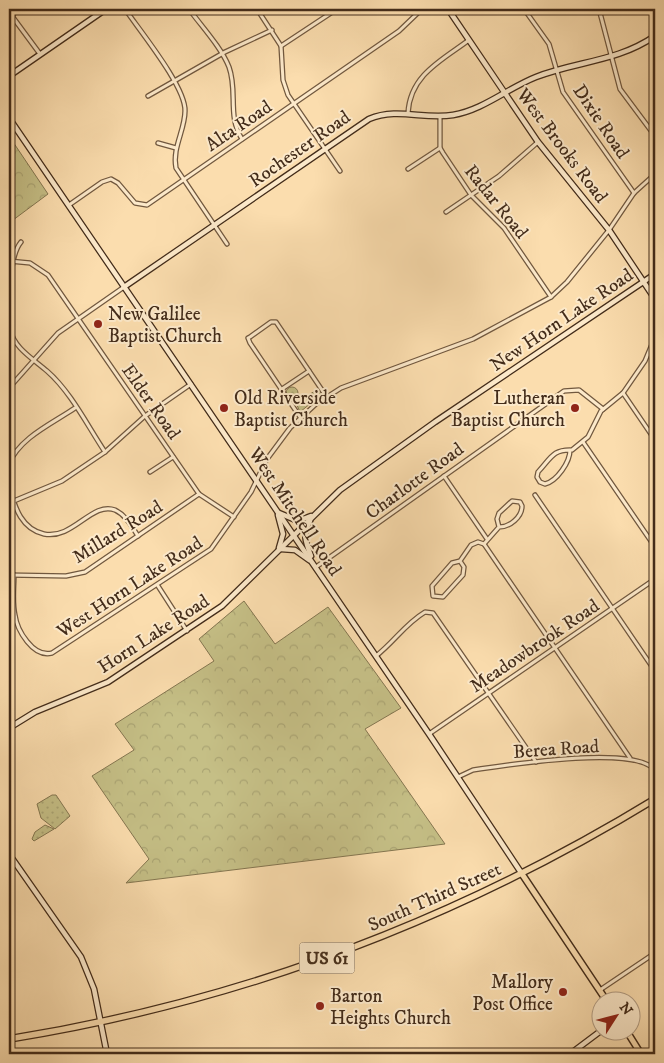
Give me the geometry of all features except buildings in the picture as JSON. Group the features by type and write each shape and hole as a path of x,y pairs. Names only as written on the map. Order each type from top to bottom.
{"highway":[{"name":"South Third Street","path":"9,1039 100,1023 217,994 316,962 411,925 522,874 596,834 655,799"}],"main road":[{"path":"9,76 106,9"},
{"name":"West Brooks Road","path":"448,9 538,142 609,230 655,299"},
{"name":"Rochester Road","path":"124,287 371,118 392,112 440,116 464,113 535,77 612,57 635,49 655,36"},
{"name":"West Mitchell Road","path":"9,118 316,567 522,874"},
{"name":"New Horn Lake Road","path":"294,535 340,490 655,274"},
{"path":"277,511 298,521 316,513"},
{"path":"277,511 283,536 278,550"},
{"path":"312,562 305,536 306,528 316,513"},
{"name":"Horn Lake Road","path":"9,728 36,712 108,682 187,631 222,606 294,535"},
{"path":"278,550 285,548 295,550 312,562"},
{"path":"9,854 82,957 93,986 107,1054"},
{"path":"522,874 598,990"},
{"path":"570,1054 592,1038"},
{"path":"632,1040 640,1054"}],"street":[{"path":"20,9 10,13 40,54"},
{"path":"125,9 182,94 186,108 176,148 175,163 183,180 227,244"},
{"path":"189,9 229,67 233,85 233,120 242,139"},
{"path":"257,9 281,46 284,84 294,104 340,171"},
{"path":"281,46 337,9"},
{"name":"Alta Road","path":"69,205 102,182 112,180 118,183 136,203 147,205 407,25 422,9"},
{"name":"Dixie Road","path":"524,9 549,44 563,92 634,193"},
{"path":"599,9 620,89 655,136"},
{"path":"148,96 221,55 272,30"},
{"path":"408,112 412,91 420,78 469,40"},
{"path":"408,169 440,148 440,116"},
{"path":"446,212 499,176 538,142"},
{"path":"158,143 176,148"},
{"name":"Radar Road","path":"440,148 471,195 504,228 551,297"},
{"name":"West Horn Lake Road","path":"15,617 20,629 31,645 43,654 54,652 209,552 216,545 257,481 274,449 300,417 326,396 341,388 472,339 551,297 567,282 609,230 634,193 655,174"},
{"path":"20,242 11,262 9,331 18,346 54,378 106,452"},
{"name":"Elder Road","path":"11,262 30,263 46,272 199,494 234,517"},
{"name":"Rochester Road","path":"9,388 58,333 124,287"},
{"path":"300,417 248,338 273,321 276,322 326,396"},
{"path":"570,450 570,460 551,482 545,484 540,482 537,477 538,472 557,451 562,448 570,450 583,442 603,409 624,394 645,361 655,337"},
{"path":"282,389 309,371"},
{"path":"9,504 55,486 106,452 145,416 191,384"},
{"name":"Charlotte Road","path":"316,567 566,390 582,392 603,409"},
{"path":"624,394 655,440"},
{"path":"9,464 21,446 75,408"},
{"path":"583,442 655,547"},
{"path":"150,472 174,456"},
{"path":"444,476 487,539"},
{"path":"9,487 24,522 42,533 66,532 98,511 109,509 123,515 138,536"},
{"name":"Millard Road","path":"9,575 66,576 80,574 92,568 199,494"},
{"path":"535,495 655,671"},
{"path":"512,501 520,502 522,506 521,513 509,526 500,526 497,519 499,513 512,501"},
{"path":"484,544 500,526"},
{"path":"460,561 464,567 463,575 442,597 433,596 432,586 452,563 460,561 471,545 478,542 484,544 630,758"},
{"path":"9,618 15,617 14,575"},
{"name":"Meadowbrook Road","path":"429,734 655,579"},
{"path":"158,586 187,631"},
{"path":"376,656 392,643 409,622 425,612 431,612 438,618 536,762"},
{"name":"Berea Road","path":"458,777 473,770 578,758 630,758 643,761 654,769"},
{"path":"600,990 655,953"}],"green space":[{"path":"9,136 48,194 9,223"},
{"path":"290,387 294,387 298,393 294,399 290,399 286,395 286,391"},
{"path":"318,389 322,394 300,412 296,403"},
{"path":"244,601 275,644 328,607 401,708 365,729 445,844 126,883 149,859 92,776 134,750 115,724 214,661 199,639"},
{"path":"52,795 56,795 70,816 55,829 41,818 37,804"},
{"path":"45,825 54,829 34,841 32,839 35,832"}],"place":[{"name":"New Galilee Baptist Church","path":"98,324"},
{"name":"Old Riverside Baptist Church","path":"224,408"},
{"name":"Lutheran Baptist Church","path":"575,408"},
{"name":"Mallory Post Office","path":"563,992"},
{"name":"Barton Heights Church","path":"320,1006"}]}
